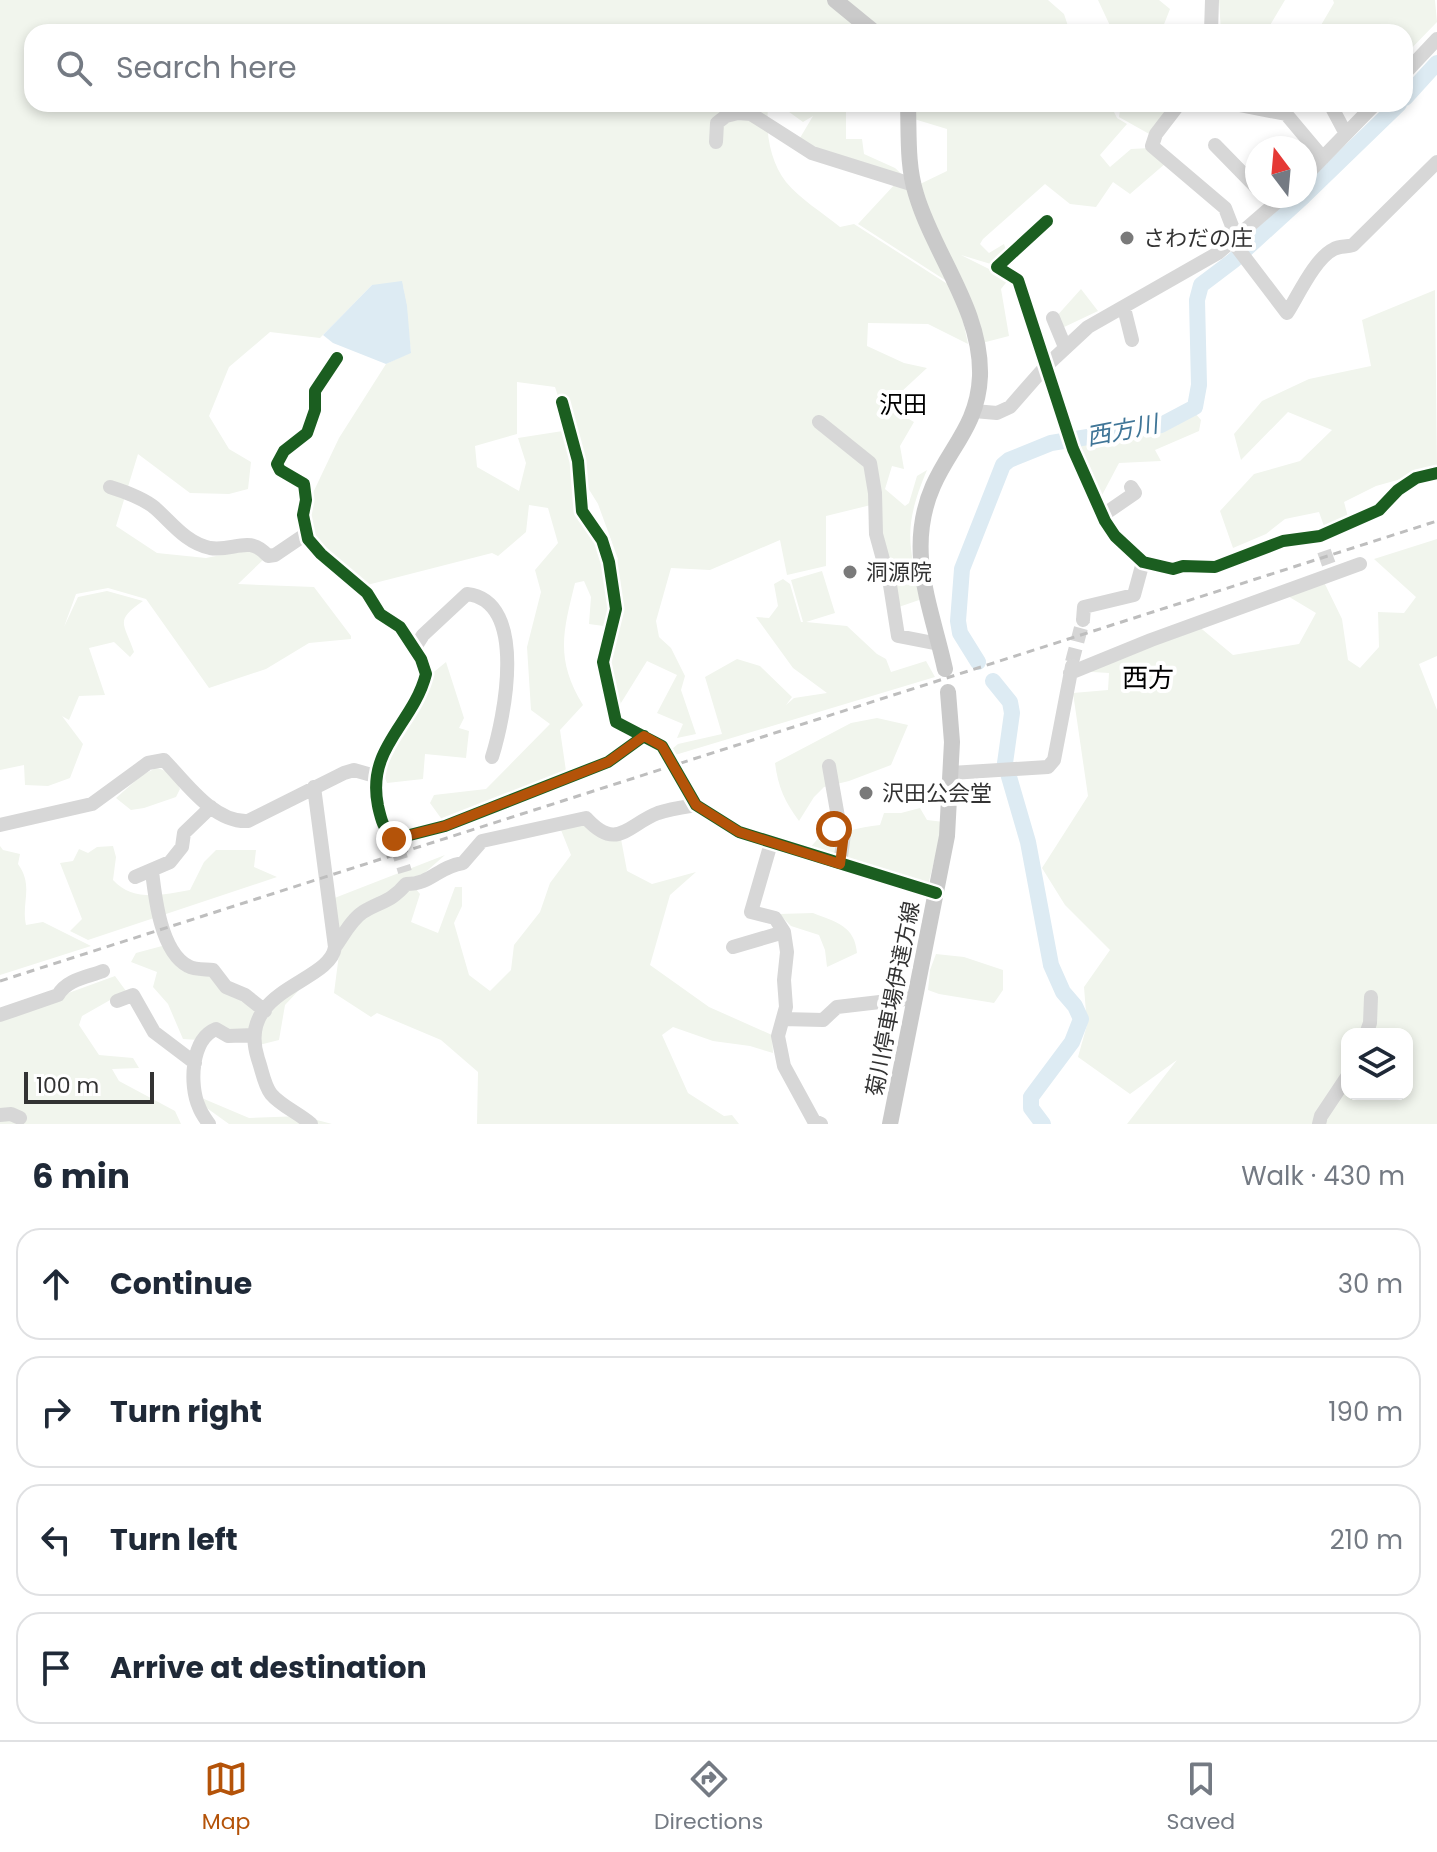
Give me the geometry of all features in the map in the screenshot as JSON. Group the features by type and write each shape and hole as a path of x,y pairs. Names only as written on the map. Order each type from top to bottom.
{"main road":[{"path":"835,0 864,24"},
{"path":"909,112 914,185 972,324 980,377 974,411 960,442 933,484 918,543 920,569 945,669"},
{"name":"菊川停車場伊達方線","path":"890,1124 947,836 952,742 948,692"}],"street":[{"path":"1211,24 1212,0"},
{"path":"1413,64 1437,39"},
{"path":"1173,112 1156,134 1152,146 1225,208 1235,240 1287,313 1327,254 1335,248 1353,245 1437,162"},
{"path":"1276,112 1286,114 1323,158"},
{"path":"1334,112 1346,134"},
{"path":"1317,164 1367,112"},
{"path":"716,142 717,123 726,116 751,114 812,153 914,185"},
{"path":"1215,145 1245,176"},
{"path":"974,411 997,413 1010,407 1046,366 1088,327 1202,264 1235,240 1265,208"},
{"path":"1047,221 997,267 1018,280 1073,449 1103,515 1115,536 1143,562 1173,569 1183,566 1215,567 1283,541 1320,536 1379,510 1398,490 1416,478 1437,473"},
{"path":"1124,308 1132,340"},
{"path":"1053,318 1065,347"},
{"path":"337,358 315,391 315,410 307,433 284,451 277,464 280,470 304,484 306,534 321,554 367,593 380,614 400,627 426,674 409,715 389,741 375,776 374,787 386,832 396,842 445,826 608,762 644,736"},
{"path":"562,402 578,461 582,511 602,540 609,562 616,609 603,662 616,722 662,746 696,805 739,832 936,893"},
{"path":"819,422 870,463 875,493 876,534 890,585 898,636 939,644"},
{"path":"110,487 138,497 172,527 211,548 250,544 260,547 268,556 275,555 306,534"},
{"path":"1103,515 1135,493 1131,487"},
{"path":"1320,536 1328,563"},
{"path":"1083,620 1084,607 1134,595 1143,562"},
{"path":"951,773 1048,767 1054,760 1071,667 1164,635 1328,563 1360,564"},
{"path":"414,649 423,635 467,594 476,595 499,616 507,652 508,678 502,725 492,757"},
{"path":"0,825 92,804 148,763 164,760 227,819 248,821 354,770 375,776"},
{"path":"829,766 841,828 840,864"},
{"path":"311,1124 272,1095 254,1047 254,1035 265,1011 283,990 332,959 335,947 314,787"},
{"path":"335,947 357,918 365,911 382,905 405,878 421,884 446,866 463,863 482,841 586,818 596,830 623,835 657,813 696,805"},
{"path":"135,877 170,862 182,847 184,833 211,807"},
{"path":"771,843 751,912 775,918 784,932 787,952 784,980 786,1007 778,1036 784,1066 814,1121 821,1124"},
{"path":"152,871 158,909 170,950 192,968 213,970 226,987 240,992 265,1011"},
{"path":"733,947 784,932"},
{"path":"0,1015 58,995 62,987 103,971"},
{"path":"117,1001 133,995 154,1032 195,1063"},
{"path":"1368,1028 1371,997"},
{"path":"783,1019 823,1020 837,1007 914,998"},
{"path":"209,1124 198,1106 195,1092 195,1063 204,1038 216,1029 228,1036 254,1035"},
{"path":"1319,1124 1341,1086"},
{"path":"0,1115 11,1114 20,1118"}],"shaded area":[{"path":"0,0 1048,0 1064,14 1067,24 24,24 24,112 768,112 770,144 776,165 786,182 840,227 854,224 949,285 963,320 968,344 928,324 868,323 867,346 904,363 927,368 900,393 893,410 914,422 900,446 904,469 892,466 885,489 905,506 909,503 917,476 927,470 914,505 910,534 922,599 893,609 876,533 875,504 826,516 826,566 787,575 780,540 710,570 671,568 656,621 659,637 671,648 685,676 681,690 696,734 677,738 683,724 657,713 677,675 647,661 616,711 605,661 620,610 613,575 618,559 598,504 580,475 579,507 609,576 614,610 611,627 589,624 591,597 584,581 575,583 564,645 568,673 583,705 560,730 566,771 443,821 430,803 434,795 486,789 550,724 531,710 527,647 541,592 535,570 558,543 548,508 529,505 526,532 498,556 492,553 367,585 337,565 309,536 311,497 339,438 386,364 411,352 403,286 372,285 320,338 270,332 229,367 209,416 229,449 251,462 248,489 229,494 190,493 138,454 116,526 157,553 206,558 251,549 264,559 238,584 314,587 351,639 309,643 266,669 209,688 146,599 108,588 76,594 64,627 78,597 107,591 143,601 128,613 124,623 134,652 130,657 114,642 89,648 105,695 79,696 69,720 62,716 83,744 70,778 48,786 25,785 24,765 0,770","holes":["517,382 555,387 569,430 518,438 526,463 519,491 477,467 475,446 517,434"]},
{"path":"1098,0 1159,0 1170,9 1164,24 1109,24"},
{"path":"1219,0 1285,0 1271,24 1220,24"},
{"path":"1333,0 1435,0 1437,22 1413,47 1413,24 1322,24"},
{"path":"789,112 846,112 846,139 862,139 864,154 895,168 906,178 797,143 813,116 803,122"},
{"path":"913,112 1114,112 1127,124 1100,155 1110,167 1131,149 1150,148 1166,163 1130,194 1113,182 1096,207 1070,204 1045,184 983,239 980,244 989,253 1004,244 1007,253 994,265 961,255 1009,279 1001,289 1009,336 982,343 918,185 947,171 947,129 914,119"},
{"path":"1120,112 1170,112 1151,135 1119,117"},
{"path":"896,183 912,189 948,282 858,224"},
{"path":"402,281 411,353 386,364 333,343 323,335 372,285"},
{"path":"1081,289 1098,311 1060,329 1055,318"},
{"path":"1435,290 1437,469 1376,486 1344,502 1348,517 1325,529 1319,512 1285,519 1266,534 1233,548 1220,511 1254,474 1300,461 1332,430 1288,412 1241,460 1234,434 1262,401 1309,379 1371,366 1362,320"},
{"path":"1195,413 1201,420 1199,431 1155,450 1161,461 1119,463 1100,499 1077,446 1109,436 1162,427"},
{"path":"1437,539 1437,656 1419,664 1437,710 1437,1124 1127,1124 1177,1060 1130,1094 1078,1057 1087,1025 1084,987 1110,950 1065,905 1042,868 1088,796 1073,693 1108,690 1109,673 1076,671 1197,625 1233,655 1299,644 1316,613 1286,595 1323,580 1342,619 1348,660 1360,668 1379,647 1378,612 1404,613 1416,597 1374,559"},
{"path":"822,571 835,613 806,622 847,626 886,659 891,672 926,661 935,677 675,755 672,749 678,744 722,734 705,677 737,659 760,666 792,697 786,705 794,698 827,693 793,668 756,617 769,618 778,606 774,584 783,579 790,584 803,622 791,580"},
{"path":"446,662 464,718 459,728 469,731 466,758 425,754 423,779 387,783 383,773 395,736 424,699 429,676"},
{"path":"877,718 908,725 891,765 824,787 799,821 783,794 775,763 851,723"},
{"path":"156,768 168,772 176,781 180,789 176,797 131,810 116,798 142,775"},
{"path":"920,808 927,820 944,822 928,885 851,859 809,849 821,835 880,825 884,813"},
{"path":"583,822 621,839 627,871 652,884 696,872 670,895 650,965 709,1007 772,1035 773,1053 713,1041 673,1027 662,1035 688,1093 724,1116 732,1115 739,1124 477,1124 478,1072 441,1040 377,1013 371,1017 334,993 341,939 332,899 445,855 412,884 420,894 411,922 438,933 455,887 462,887 462,906 454,923 469,975 490,991 511,970 514,945 540,912 550,883 571,855 561,830"},
{"path":"0,846 3,850 20,854 18,864 26,887 26,925 43,922 91,946 0,975"},
{"path":"113,846 116,857 113,880 130,892 139,894 159,895 190,890 204,862 216,850 256,850 254,867 277,877 88,940 70,931 82,919 60,863 73,861 79,849 88,853 97,847"},
{"path":"813,913 843,926 853,937 857,953 827,967 819,935 791,926 779,914"},
{"path":"162,946 170,954 211,974 265,1015 285,992 299,990 285,1005 279,1040 259,1045 229,1034 199,1040 183,1039 168,1004 153,987 157,972 131,962 136,953"},
{"path":"936,954 964,957 1003,970 1003,990 994,1003 928,990"},
{"path":"115,976 126,991 82,1016 79,1025 99,1055 133,1058 139,1068 112,1069 119,1081 175,1111 181,1124 0,1124 0,1018"},
{"path":"197,1096 249,1118 302,1116 332,1124 229,1124 204,1106"}],"waterway":[{"name":"西方川","path":"1413,89 1437,63"},
{"name":"西方川","path":"1317,183 1391,112"},
{"name":"西方川","path":"978,662 960,633 962,569 1003,465 1051,443 1161,425 1195,407 1199,385 1197,300 1201,285 1234,260 1291,208"},
{"name":"西方川","path":"993,681 1010,702 1012,713 1005,763 1028,842 1051,965 1063,992 1081,1019 1072,1042 1031,1097 1031,1108 1043,1124"}],"tunnel":[{"path":"1324,551 1329,565"},
{"path":"1072,662 1083,620"},
{"path":"397,846 405,872"}],"railway":[{"path":"0,981 1437,521"}],"cycle path":[{"path":"1047,221 997,267 1018,280 1073,449 1105,521 1115,536 1143,562 1173,569 1183,566 1215,567 1283,541 1320,536 1379,510 1398,490 1416,478 1437,473"},
{"path":"337,358 315,391 315,410 307,433 284,451 277,464 280,470 304,484 306,500 303,515 308,539 367,593 380,614 400,627 421,659 426,674 420,692 384,752 379,768 376,785 378,806 390,835 394,839 445,826 608,762 644,736"},
{"path":"562,402 578,461 582,511 602,540 609,562 616,609 603,662 616,722 662,746 696,805 739,832 936,893"}],"place":[{"name":"さわだの庄","path":"1127,238"},
{"name":"洞源院","path":"850,572"},
{"name":"沢田公会堂","path":"866,793"}],"district":[{"name":"沢田","path":"903,404"},
{"name":"西方","path":"1148,678"}],"route":[{"path":"394,839 445,826 608,762 644,736 662,746 696,805 739,832 840,864 844,834 834,829"}]}
